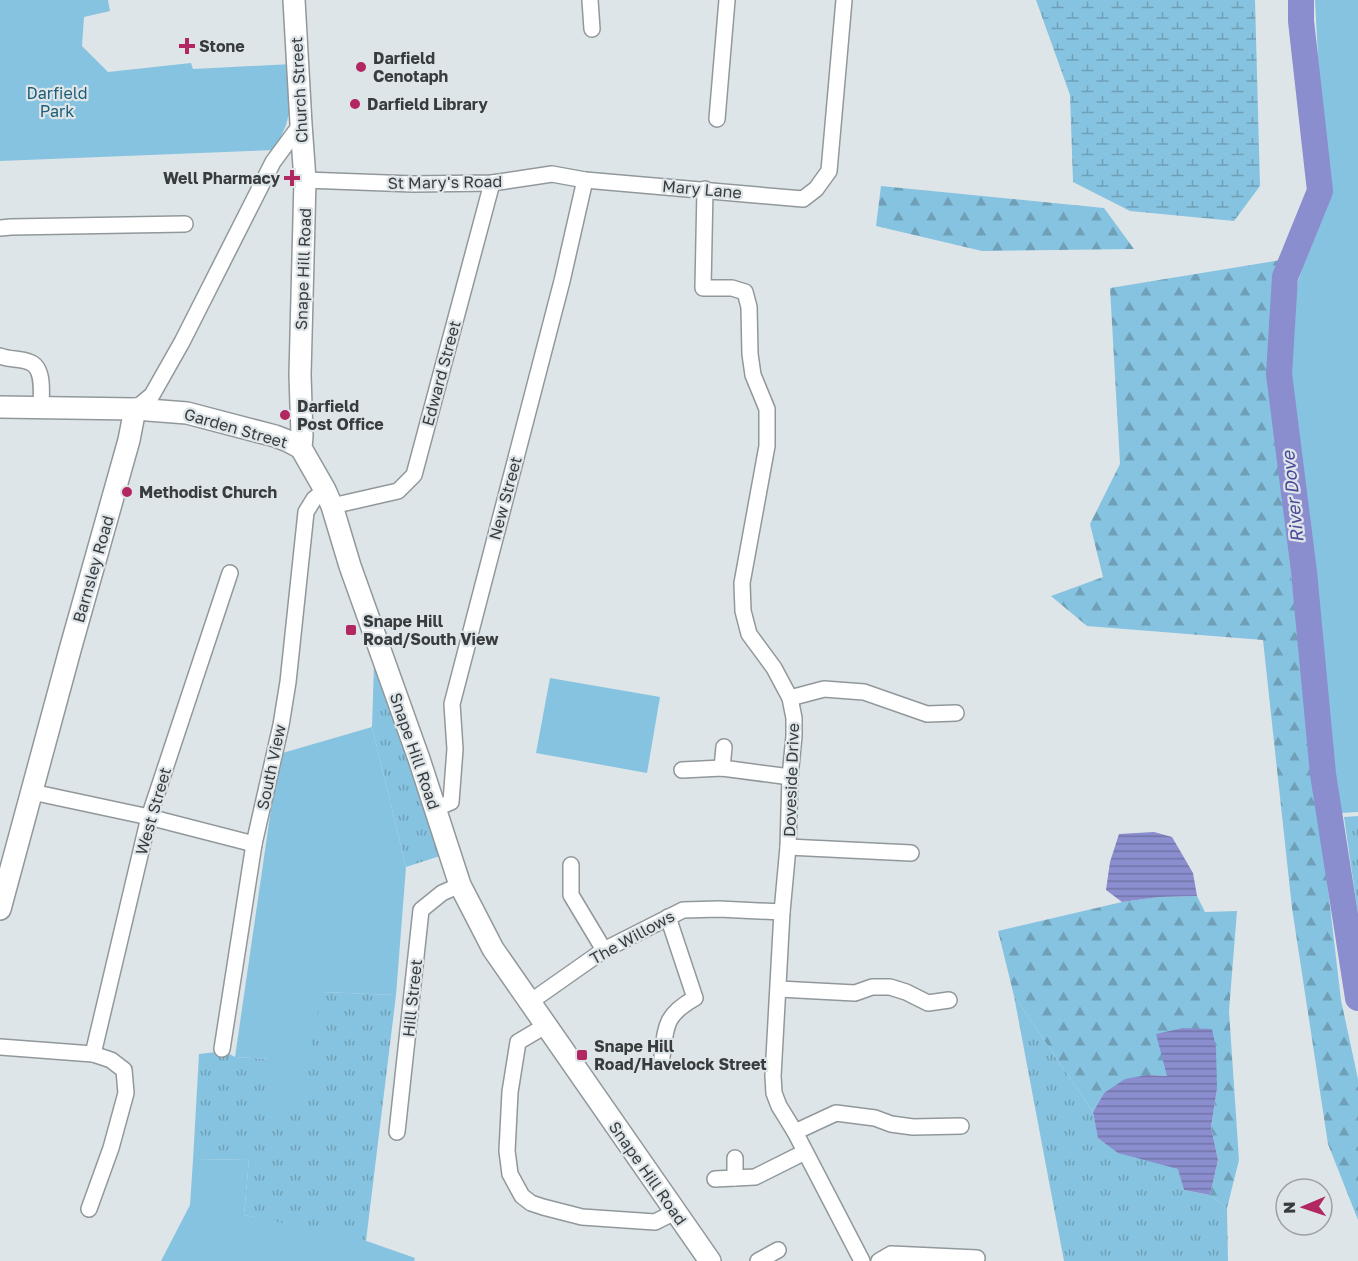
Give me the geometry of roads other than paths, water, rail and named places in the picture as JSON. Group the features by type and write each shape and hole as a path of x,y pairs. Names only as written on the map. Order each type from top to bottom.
{"main road":[{"name":"Church Street","path":"294,0 305,180"},
{"name":"Snape Hill Road","path":"305,180 300,375 301,448 328,498 419,759 460,885 493,949 710,1261"},
{"name":"Garden Street","path":"0,407 135,408 187,413 275,436 301,448"},
{"name":"Barnsley Road","path":"0,909 129,440 135,408"}],"street":[{"path":"590,0 592,29"},
{"path":"717,119 727,0"},
{"name":"Mary Lane","path":"585,180 803,199 816,189 829,171 844,0"},
{"path":"135,408 152,395 182,342 273,162 301,124"},
{"name":"St Mary's Road","path":"305,180 413,184 492,183 552,174 585,180"},
{"name":"New Street","path":"435,809 451,802 455,749 452,704 562,281 585,180"},
{"name":"Edward Street","path":"328,498 398,491 414,475 492,183"},
{"name":"Doveside Drive","path":"705,189 704,288 732,288 745,292 749,307 753,375 767,409 767,446 742,583 743,611 749,634 774,668 790,698 794,718 773,1076 774,1092 779,1106 795,1132 862,1261"},
{"path":"0,228 184,225"},
{"path":"0,356 35,365 41,380 41,407"},
{"name":"South View","path":"222,1049 254,844 281,725 288,682 306,512 314,499 328,498"},
{"name":"West Street","path":"93,1054 149,817 230,573"},
{"path":"790,698 824,689 864,692 927,714 956,713"},
{"path":"722,768 724,747"},
{"path":"682,770 722,768 790,777"},
{"path":"32,792 149,817 254,844"},
{"path":"788,847 911,853"},
{"path":"571,865 571,895 604,950"},
{"name":"Hill Street","path":"397,1132 421,910 442,893 460,885"},
{"name":"The Willows","path":"530,1002 604,950 683,910 782,912"},
{"path":"662,1057 670,1017 695,998 668,917"},
{"path":"778,989 855,993 872,987 890,987 928,1003 948,1000"},
{"path":"545,1026 518,1042 510,1092 507,1151 510,1173 522,1196 531,1203 582,1217 655,1222 675,1212"},
{"path":"0,1047 93,1054 111,1060 124,1070 126,1093 111,1148 89,1209"},
{"path":"795,1132 836,1113 875,1118 891,1124 913,1127 961,1126"},
{"path":"715,1179 755,1177 805,1152"},
{"path":"735,1158 735,1178"},
{"path":"758,1261 778,1250"},
{"path":"879,1261 891,1254 977,1258"}],"waterway":[{"name":"River Dove","path":"1301,0 1301,21 1320,191 1285,277 1279,374 1304,572 1323,774 1358,998"}],"place":[{"name":"Stone","path":"187,46"},
{"name":"Darfield Cenotaph","path":"361,67"},
{"name":"Darfield Library","path":"355,104"},
{"name":"Well Pharmacy","path":"292,178"},
{"name":"Darfield Post Office","path":"285,415"},
{"name":"Methodist Church","path":"127,492"},
{"name":"Snape Hill Road/South View","path":"351,630"},
{"name":"Snape Hill Road/Havelock Street","path":"582,1055"}],"park label":[{"name":"Darfield Park","path":"57,102"}]}
